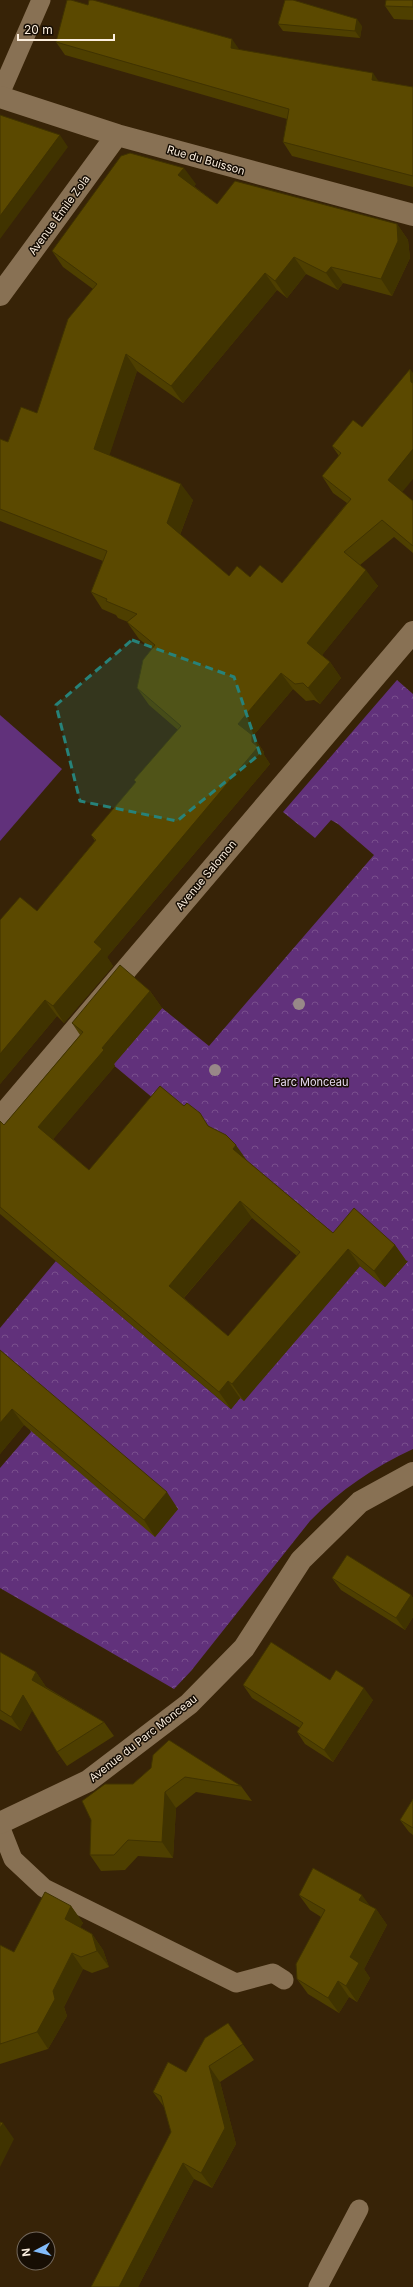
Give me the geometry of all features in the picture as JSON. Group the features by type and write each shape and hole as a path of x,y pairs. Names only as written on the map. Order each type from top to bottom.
{"street":[{"name":"Rue du Buisson","path":"0,98 117,135 413,215"},
{"name":"Avenue Émile Zola","path":"0,295 117,135"},
{"name":"Avenue Salomon","path":"0,1118 413,632"},
{"name":"Avenue du Parc Monceau","path":"0,1823 88,1781 189,1704 244,1648 301,1560 360,1502 413,1473"}],"lane":[{"path":"0,94 41,0"},
{"path":"0,1826 13,1859 44,1888 236,1983 273,1974 284,1980"},
{"path":"318,2287 359,2210"}],"highlighted area":[{"path":"132,640 234,677 260,754 177,821 80,801 56,705"}],"green space":[{"name":"Parc Monceau","path":"397,680 413,694 413,1449 385,1463 345,1489 310,1521 191,1671 174,1689 0,1588 0,1468 31,1432 0,1357 0,1328 56,1261 231,1409 355,1262 385,1287 408,1261 344,1249 166,1109 105,1058 121,1055 162,1008 209,1046 374,855 338,824 331,820 315,838 283,812"},
{"path":"0,715 62,769 0,841"}],"building":[{"path":"67,0 88,5 89,0 93,0 232,39 231,48 373,73 372,80 413,87 413,176 283,142 289,109 56,42"},
{"path":"285,0 293,0 357,19 355,31 278,24"},
{"path":"386,0 413,0 413,7 385,6"},
{"path":"0,115 60,135 0,216"},
{"path":"130,153 184,168 178,175 217,204 235,181 397,224 398,241 381,279 331,267 326,273 294,257 275,281 265,273 171,386 126,354 94,449 181,484 167,523 229,576 237,566 250,577 260,565 282,583 351,499 322,476 341,453 332,446 353,420 362,427 410,369 411,382 413,383 413,449 388,480 413,501 413,546 382,520 344,552 366,570 307,643 330,662 308,688 303,683 295,684 281,673 238,724 252,735 252,742 258,747 94,942 102,949 53,1006 45,1000 0,1054 0,920 20,897 37,911 96,840 91,835 136,782 134,780 181,726 137,688 143,660 155,645 127,622 137,614 106,601 107,599 91,592 107,551 0,509 0,439 8,442 21,407 37,413 68,319 97,284 52,251 121,156"},
{"path":"120,965 150,991 102,1048 104,1050 38,1127 89,1170 160,1086 184,1106 187,1103 200,1113 208,1126 226,1135 236,1145 233,1149 333,1233 354,1208 395,1245 374,1271 348,1249 232,1384 228,1381 219,1392 0,1207 0,1121 4,1125 83,1032 72,1023","holes":["240,1201 300,1252 228,1336 169,1286"]},
{"path":"0,1350 167,1492 144,1520 12,1409 0,1423"},
{"path":"347,1555 411,1595 396,1618 332,1578"},
{"path":"271,1642 330,1680 336,1670 364,1688 324,1750 297,1732 303,1723 243,1685"},
{"path":"0,1652 36,1672 32,1680 104,1722 57,1752 23,1695 11,1717 0,1710"},
{"path":"169,1740 241,1786 185,1777 165,1792 162,1842 128,1840 114,1855 90,1855 91,1820 82,1801 105,1784 133,1784 151,1768 153,1755"},
{"path":"413,1799 413,1828 400,1820"},
{"path":"313,1868 362,1895 359,1900 376,1909 350,1957 359,1963 346,1986 338,1981 328,1998 297,1979 296,1964 325,1910 299,1895"},
{"path":"45,1892 71,1906 65,1919 92,1934 97,1951 81,1957 72,1953 53,1991 55,1999 37,2032 0,2044 0,1945 14,1952"},
{"path":"228,2023 243,2044 209,2066 225,2128 201,2173 183,2163 119,2287 91,2287 171,2132 161,2096 153,2092 168,2062 186,2072 205,2038"}]}
